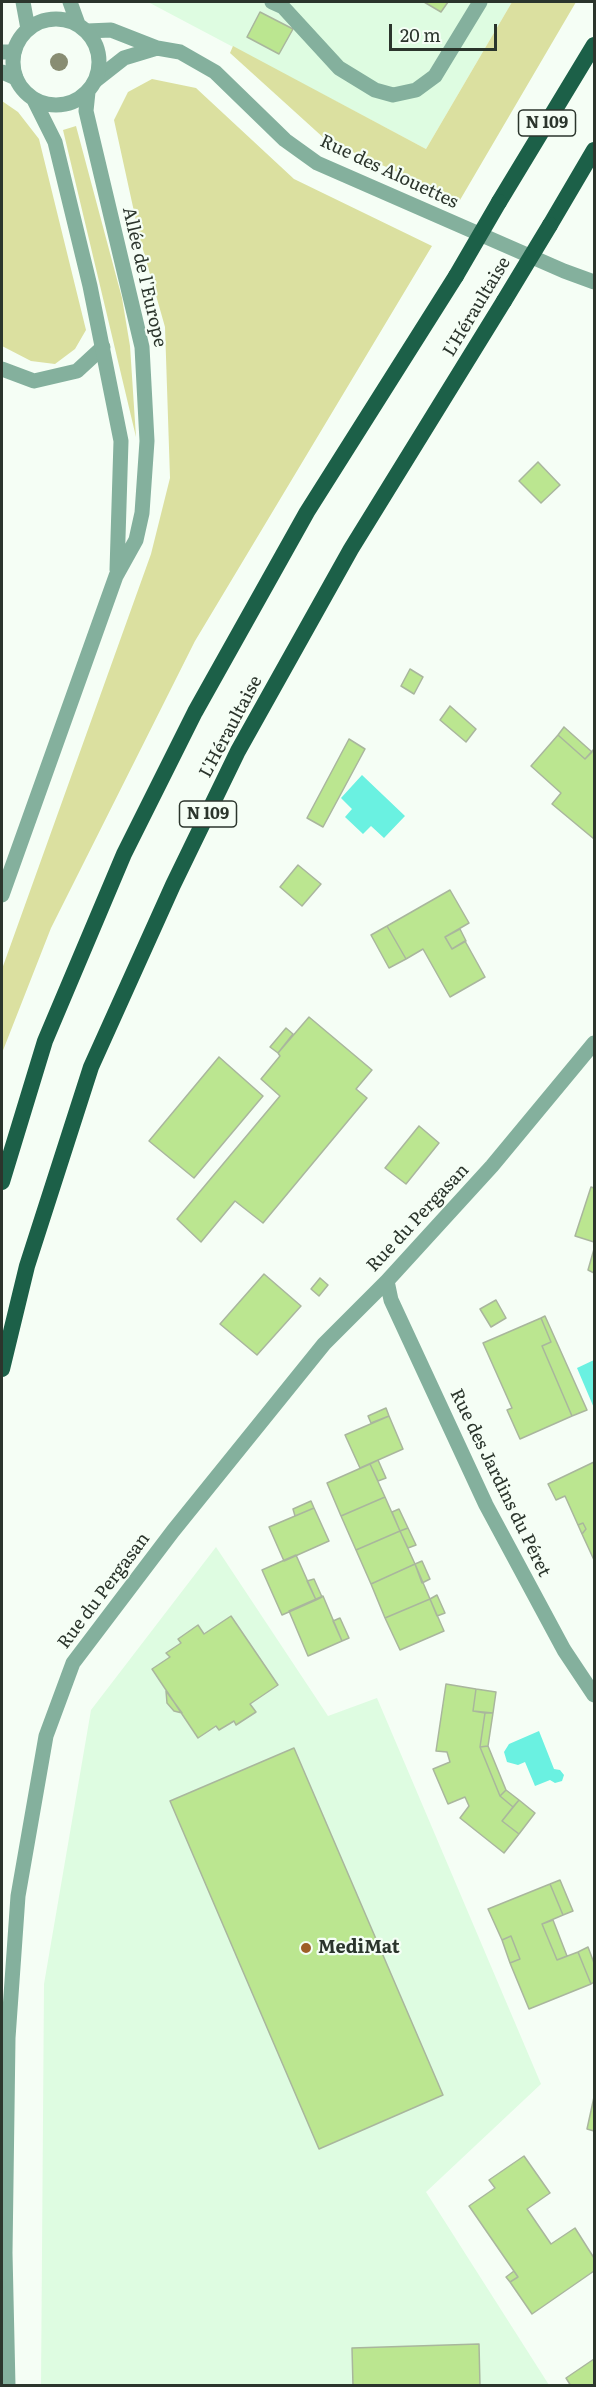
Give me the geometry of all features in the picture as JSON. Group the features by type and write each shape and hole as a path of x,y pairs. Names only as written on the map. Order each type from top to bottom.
{"highway":[{"name":"L'Héraultaise","path":"2,1182 45,1041 124,854 195,712 307,512 456,276 594,45"},
{"name":"L'Héraultaise","path":"2,1369 27,1266 91,1067 173,885 238,751 351,549 594,150"}],"street":[{"path":"23,2 27,29"},
{"path":"70,2 82,28 94,42 99,54 92,86"},
{"path":"281,3 339,68 375,90 393,95 416,90 435,76 480,2"},
{"path":"82,28 65,20 52,19 39,22 27,29 8,52 13,65 9,75 33,98 46,104 62,105 76,101 124,58 157,48"},
{"name":"Rue des Alouettes","path":"82,28 111,30 157,48 180,52 215,72 285,140 317,163 594,282"},
{"name":"Allée de l'Europe","path":"2,895 116,576 136,540 141,513 147,441 142,347 86,111 92,86"},
{"name":"Allée de l'Europe","path":"33,98 55,142 103,347 121,441 116,576"},
{"path":"2,369 34,381 77,371 103,347"},
{"name":"Rue du Pergasan","path":"8,2385 5,2253 8,2038 18,1896 46,1736 73,1664 173,1531 324,1344 387,1281 492,1166 594,1043"},
{"name":"Rue des Jardins du Péret","path":"387,1281 391,1300 486,1505 564,1650 594,1695"}],"shaded area":[{"path":"148,2 512,2 426,149"},
{"path":"216,1547 328,1716 377,1698 541,2084 426,2192 549,2385 41,2386 44,1984 91,1710"}],"green space":[{"path":"512,2 576,2 460,200 326,140 230,53 233,46 426,149"},
{"path":"152,79 196,88 294,179 432,246 195,641 51,928 2,1053 2,969 151,554 170,478 165,327 140,239 114,120 128,92"},
{"path":"2,101 18,112 39,139 86,330 75,349 55,364 31,361 2,346"},
{"path":"76,126 122,298 130,346 136,437 63,130"}],"water":[{"path":"362,775 405,816 384,838 371,826 363,834 345,817 352,809 341,798"},
{"path":"594,1360 594,1408 577,1368"},
{"path":"539,1731 554,1769 560,1770 564,1775 562,1781 555,1783 550,1780 535,1786 525,1762 518,1765 507,1762 504,1752 509,1744"}],"building":[{"path":"424,2 448,2 441,12"},
{"path":"260,12 293,29 279,54 247,37"},
{"path":"538,462 560,485 541,503 519,481"},
{"path":"410,669 423,677 414,694 401,686"},
{"path":"450,706 476,729 466,742 440,720"},
{"path":"564,727 592,752 585,759 558,735"},
{"path":"558,735 585,759 594,749 594,839 552,804 561,793 531,766"},
{"path":"349,739 365,749 323,827 307,818"},
{"path":"298,865 321,884 302,906 280,887"},
{"path":"450,890 469,923 445,937 452,949 465,941 485,977 450,997 423,949 406,959 387,926"},
{"path":"387,926 406,959 389,968 371,935"},
{"path":"460,929 466,941 452,949 445,937"},
{"path":"309,1017 372,1070 356,1089 367,1098 263,1223 235,1201 201,1242 177,1219 280,1096 261,1079 280,1056 278,1053"},
{"path":"286,1028 293,1034 278,1053 270,1047"},
{"path":"219,1057 263,1096 194,1178 149,1141"},
{"path":"419,1126 439,1143 406,1184 385,1168"},
{"path":"591,1187 594,1188 594,1242 575,1236"},
{"path":"594,1249 594,1273 588,1270"},
{"path":"264,1274 301,1306 257,1355 220,1324"},
{"path":"320,1278 328,1285 319,1296 311,1289"},
{"path":"496,1300 506,1318 491,1327 480,1309"},
{"path":"545,1316 587,1410 572,1416 542,1346 551,1342 541,1318"},
{"path":"541,1318 551,1342 542,1346 572,1416 520,1439 507,1410 512,1408 483,1343"},
{"path":"386,1408 389,1416 371,1423 368,1416"},
{"path":"389,1416 403,1449 360,1468 345,1435"},
{"path":"378,1460 386,1478 378,1481 370,1464"},
{"path":"594,1462 594,1560 582,1534 586,1529 583,1523 578,1525 565,1496 556,1500 548,1484"},
{"path":"370,1464 385,1497 341,1516 327,1483"},
{"path":"385,1497 400,1531 356,1550 341,1516"},
{"path":"311,1501 314,1508 295,1516 293,1509"},
{"path":"314,1508 329,1541 284,1561 269,1527"},
{"path":"399,1509 408,1528 400,1531 392,1512"},
{"path":"583,1523 586,1529 582,1534 578,1525"},
{"path":"408,1528 416,1545 408,1548 400,1531"},
{"path":"400,1531 415,1564 371,1584 356,1550"},
{"path":"296,1555 316,1600 282,1615 262,1570"},
{"path":"422,1561 430,1579 422,1583 415,1564"},
{"path":"415,1564 430,1599 385,1618 371,1584"},
{"path":"314,1579 322,1597 316,1600 307,1581"},
{"path":"437,1595 445,1613 437,1616 430,1599"},
{"path":"323,1596 342,1641 308,1656 289,1611"},
{"path":"430,1599 444,1631 400,1650 385,1618"},
{"path":"231,1616 278,1685 250,1704 256,1712 236,1725 234,1721 219,1730 216,1726 198,1738 152,1669 170,1657 166,1653 181,1643 178,1639 198,1625 204,1634"},
{"path":"340,1618 349,1638 342,1641 333,1621"},
{"path":"446,1684 476,1689 473,1711 485,1713 480,1747 500,1796 513,1807 502,1821 519,1834 504,1853 460,1818 469,1806 465,1797 448,1804 433,1769 450,1762 447,1752 436,1751"},
{"path":"476,1689 496,1692 493,1713 473,1711"},
{"path":"166,1691 182,1713 174,1711 167,1703"},
{"path":"485,1713 493,1713 488,1746 480,1747"},
{"path":"488,1746 506,1790 500,1796 480,1747"},
{"name":"MediMat","path":"294,1748 443,2095 319,2149 170,1801"},
{"path":"506,1790 519,1800 513,1807 500,1796"},
{"path":"519,1800 535,1813 519,1834 502,1821"},
{"path":"560,1880 573,1911 563,1915 550,1884"},
{"path":"550,1884 563,1915 542,1924 557,1960 578,1952 591,1984 529,2009 510,1963 520,1959 511,1936 502,1940 488,1909"},
{"path":"553,1920 567,1956 557,1960 542,1924"},
{"path":"511,1936 520,1959 510,1963 502,1940"},
{"path":"588,1947 594,1963 594,1982 591,1984 578,1952"},
{"path":"594,2097 594,2131 587,2129"},
{"path":"524,2156 550,2193 527,2209 551,2244 575,2228 594,2258 594,2271 532,2314 510,2282 518,2277 469,2206 495,2188 489,2180"},
{"path":"514,2271 518,2277 510,2282 506,2277"},
{"path":"479,2344 480,2386 353,2386 352,2348"},
{"path":"594,2359 594,2386 571,2386 566,2378"}],"place":[{"name":"MediMat","path":"306,1948"}]}
